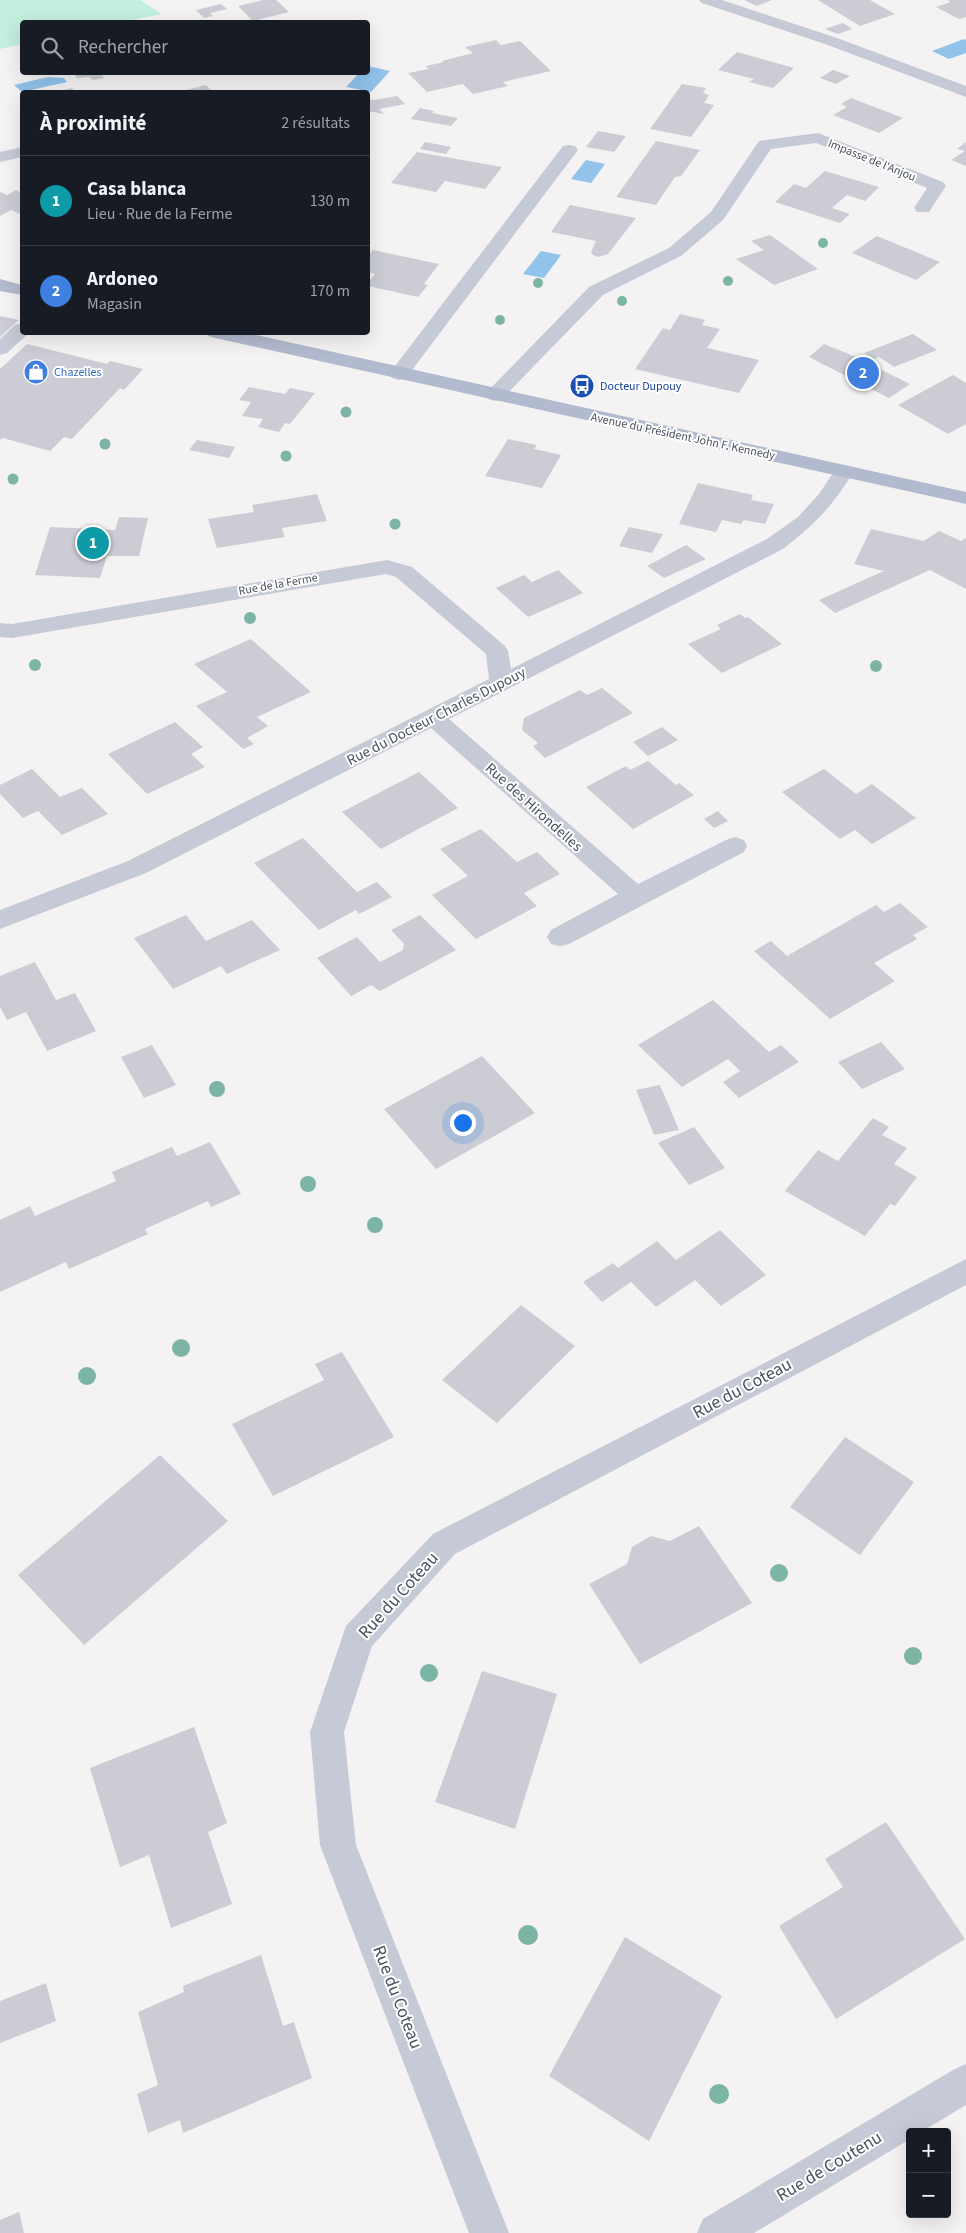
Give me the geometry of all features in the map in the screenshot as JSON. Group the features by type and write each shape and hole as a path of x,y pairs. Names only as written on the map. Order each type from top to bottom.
{"main road":[{"path":"0,284 20,289"},
{"name":"Avenue du Président John F. Kennedy","path":"228,335 966,498"}],"street":[{"path":"707,0 831,41 966,92"},
{"name":"Impasse de l'Anjou","path":"495,395 596,291 674,252 717,216 765,145 818,138 937,186 923,208"},
{"path":"400,374 569,150"},
{"path":"0,156 20,152"},
{"path":"0,349 20,330"},
{"name":"Rue du Docteur Charles Dupouy","path":"0,920 137,867 775,544 805,521 827,498 844,471"},
{"name":"Rue de la Ferme","path":"0,630 12,631 387,567 404,572 497,652 501,682"},
{"name":"Rue des Hirondelles","path":"433,717 636,896"},
{"path":"560,937 735,846"},
{"name":"Rue du Coteau","path":"489,2233 338,1845 327,1732 358,1636 444,1544 966,1271"},
{"name":"Rue de Coutenu","path":"717,2233 966,2083"}],"green space":[{"path":"0,0 140,0 162,14 133,20 20,20 20,44 0,49"}],"water":[{"path":"964,39 966,40 966,53 949,59 932,51"},
{"path":"370,66 390,71 371,92 370,90 346,87 357,75 370,75"},
{"path":"48,77 64,78 67,82 31,90 20,90 14,85"},
{"path":"586,160 605,164 591,183 571,179"},
{"path":"541,251 561,255 544,278 523,274"}],"building":[{"path":"263,0 276,0 289,12 252,20 238,6"},
{"path":"744,0 772,0 757,6"},
{"path":"818,0 870,0 895,14 860,26"},
{"path":"947,0 966,0 966,17 959,19 936,7 951,2"},
{"path":"221,4 227,9 210,13 213,16 204,18 196,10"},
{"path":"843,23 852,29 838,34 825,29"},
{"path":"496,40 501,45 520,41 551,71 503,82 508,86 473,94 463,84 427,92 408,73 429,69 426,66 473,53 465,47"},
{"path":"737,52 794,68 773,88 749,82 754,79 718,70"},
{"path":"833,70 850,76 836,84 820,78"},
{"path":"74,75 102,75 104,78 93,80 89,77 77,78"},
{"path":"682,84 706,88 703,93 709,95 704,103 714,105 691,137 650,129"},
{"path":"206,85 211,90 186,90"},
{"path":"397,96 405,104 379,109 384,114 370,111 370,99"},
{"path":"851,98 903,118 879,133 833,115 847,107 841,104"},
{"path":"420,108 434,111 432,113 458,118 451,126 411,119"},
{"path":"598,131 626,136 614,152 586,147"},
{"path":"656,141 700,150 681,176 675,177 656,205 616,197"},
{"path":"425,142 451,147 446,154 420,149"},
{"path":"966,142 966,166 951,160 965,151 957,149"},
{"path":"417,152 502,167 485,189 445,181 436,192 391,183"},
{"path":"825,171 879,187 865,201 847,195 832,208 850,214 840,223 775,202 794,184 806,188"},
{"path":"16,190 20,192 20,214 11,210 0,216 0,192 7,195"},
{"path":"570,205 636,218 608,254 599,257 591,252 596,241 551,232"},
{"path":"770,235 818,269 774,285 736,259 764,250 751,241"},
{"path":"877,236 940,262 916,280 852,253"},
{"path":"373,250 439,264 424,284 428,285 418,297 370,286 370,280 375,274 370,273 370,254"},
{"path":"680,314 705,320 702,325 720,329 707,348 759,360 739,393 635,369 663,328 670,330"},
{"path":"0,316 19,320 0,337"},
{"path":"913,334 937,350 894,367 879,357 874,359 864,353"},
{"path":"27,344 107,364 110,361 143,369 124,390 120,388 72,439 64,437 50,451 3,438 0,440 0,369"},
{"path":"824,344 910,384 889,398 809,357"},
{"path":"953,375 966,383 966,424 948,434 898,405"},
{"path":"249,387 285,394 290,388 315,393 290,424 285,423 279,432 258,427 263,419 242,416 251,402 239,400"},
{"path":"508,439 537,445 534,449 561,455 542,488 485,476"},
{"path":"197,440 235,447 229,458 189,450"},
{"path":"698,483 753,495 751,500 774,504 765,524 744,520 741,524 722,520 716,532 679,524"},
{"path":"317,494 327,521 282,528 285,537 217,548 208,519 254,512 252,505"},
{"path":"119,517 148,518 139,556 107,556 100,578 35,575 50,527 115,530"},
{"path":"629,527 663,534 652,553 619,546"},
{"path":"871,529 924,541 939,531 961,541 966,538 966,589 930,570 835,613 819,600 884,571 854,564"},
{"path":"686,545 706,559 664,578 647,566"},
{"path":"558,570 583,593 528,617 496,588 524,575 532,582"},
{"path":"740,614 745,618 748,617 782,644 722,673 688,644 721,629 717,625"},
{"path":"251,639 311,692 257,717 268,726 247,738 254,744 243,749 196,706 227,692 194,664"},
{"path":"602,688 633,713 545,758 533,746 538,743 522,730 524,718 580,690 587,695"},
{"path":"175,722 203,747 191,754 205,767 147,794 108,754"},
{"path":"662,727 678,740 648,756 633,742"},
{"path":"648,761 676,785 679,783 694,795 633,829 586,787 626,766 630,770"},
{"path":"32,769 60,797 82,788 108,814 62,835 38,811 23,818 0,794 0,785"},
{"path":"824,769 856,794 872,784 916,818 872,844 855,830 840,839 782,792"},
{"path":"419,772 458,808 381,849 342,812"},
{"path":"718,811 728,821 714,828 704,819"},
{"path":"481,829 517,862 537,852 560,874 524,893 537,906 476,939 432,895 468,876 440,849"},
{"path":"303,838 357,892 377,882 392,897 359,914 356,910 319,930 254,863"},
{"path":"900,903 928,927 913,935 917,939 874,963 895,981 830,1019 754,951 771,941 787,956 876,905 884,912"},
{"path":"186,915 206,941 252,920 280,950 227,974 221,966 173,989 134,938"},
{"path":"420,915 456,950 380,991 371,985 351,996 317,958 357,937 380,962 403,950 404,944 391,930"},
{"path":"35,962 56,1000 75,993 96,1031 47,1051 26,1012 7,1020 0,1007 0,976"},
{"path":"713,1000 769,1052 781,1045 799,1062 739,1098 723,1082 740,1071 728,1059 682,1087 638,1045"},
{"path":"881,1042 905,1069 862,1089 838,1062"},
{"path":"152,1045 176,1085 144,1098 121,1057"},
{"path":"482,1056 535,1113 436,1169 384,1109"},
{"path":"660,1085 679,1130 654,1135 636,1090"},
{"path":"873,1118 889,1127 882,1135 907,1148 894,1164 917,1177 895,1206 890,1204 865,1236 785,1191 818,1150 838,1161"},
{"path":"694,1127 725,1168 689,1185 658,1143"},
{"path":"210,1142 241,1194 211,1207 208,1201 145,1229 148,1234 69,1269 66,1262 0,1292 0,1220 30,1206 35,1216 116,1181 112,1172 172,1147 177,1156"},
{"path":"720,1230 766,1275 721,1306 695,1280 656,1307 631,1282 602,1302 583,1282 613,1263 618,1268 657,1241 676,1260"},
{"path":"521,1305 575,1346 497,1423 442,1380"},
{"path":"342,1352 394,1437 273,1496 232,1424 324,1380 315,1364"},
{"path":"845,1437 914,1482 860,1555 790,1507"},
{"path":"160,1455 228,1521 84,1645 18,1575"},
{"path":"699,1526 752,1603 640,1664 589,1584 627,1564 632,1547 651,1536 670,1541"},
{"path":"482,1671 557,1694 515,1829 435,1802"},
{"path":"194,1727 227,1823 208,1832 232,1904 171,1928 149,1855 120,1867 90,1768"},
{"path":"886,1822 965,1939 836,2019 779,1926 843,1887 825,1859"},
{"path":"625,1937 722,1996 649,2141 549,2076"},
{"path":"261,1955 283,2026 294,2022 312,2078 183,2133 180,2120 148,2133 137,2094 158,2085 138,2012 184,1992 183,1986"},
{"path":"46,1983 56,2021 0,2043 0,2001"},
{"path":"19,2212 24,2233 0,2233 0,2220"}],"place":[{"name":"Chazelles","path":"36,372"},
{"name":"Ardoneo","path":"863,373"},
{"name":"Docteur Dupouy","path":"582,386"},
{"name":"Casa blanca","path":"93,543"}]}
